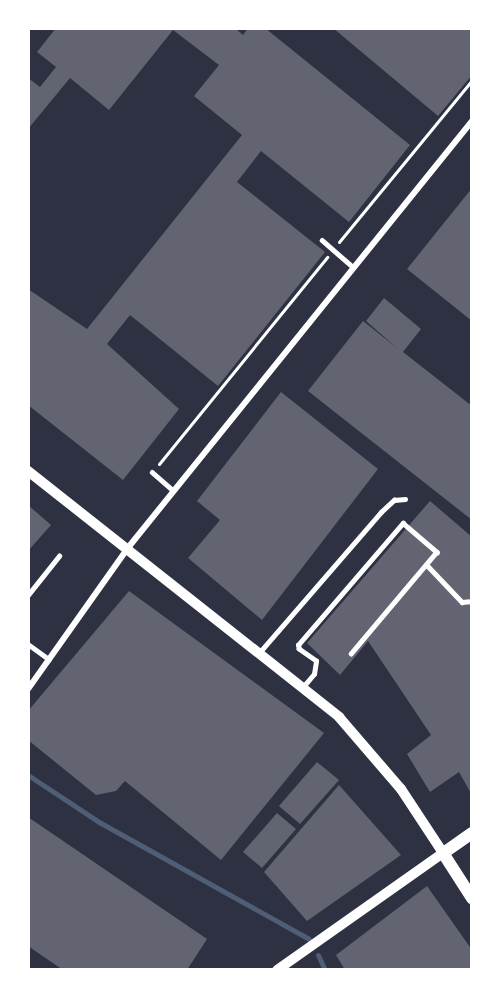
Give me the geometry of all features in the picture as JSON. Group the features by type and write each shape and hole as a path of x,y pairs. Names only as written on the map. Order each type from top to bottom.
{"main road":[{"path":"471,833 443,853 471,897"}],"street":[{"path":"28,688 127,549 173,490 471,121"},
{"path":"28,471 257,655 339,717 401,789 443,853 277,969"}],"lane":[{"path":"322,240 353,267"},
{"path":"153,472 173,490"},
{"path":"257,655 381,512 394,500 405,499"},
{"path":"301,689 311,678 316,662 299,649 298,645 403,523 437,552 351,654"},
{"path":"28,595 59,556"},
{"path":"427,565 462,602 471,601"},
{"path":"28,644 49,659"}],"path":[{"path":"153,472 471,80"}],"building":[{"path":"56,28 235,28 243,35 248,28 265,28 410,145 349,222 261,151 237,182 325,252 218,386 130,315 107,344 179,409 123,480 28,405 28,289 87,329 242,135 194,96 219,65 173,30 109,110 70,78 28,129 28,78 40,87 56,67 37,52"},
{"path":"333,28 472,28 472,75 438,116"},
{"path":"472,188 472,321 407,269"},
{"path":"384,298 421,329 403,352 472,406 472,520 308,391 363,321 397,348 366,321"},
{"path":"281,392 378,469 262,620 188,558 220,520 197,501"},
{"path":"430,501 472,537 472,795 459,772 430,792 407,754 431,735 368,641 340,675 307,643"},
{"path":"28,505 51,525 28,551"},
{"path":"129,591 324,733 221,860 125,781 116,791 96,795 28,740 28,711"},
{"path":"317,762 339,780 300,824 279,806"},
{"path":"339,785 401,855 307,921 264,872"},
{"path":"277,813 296,829 262,868 243,852"},
{"path":"28,817 207,939 187,970 63,970 28,946"},
{"path":"427,886 472,950 472,970 345,970 336,955"}],"waterway":[{"path":"28,775 99,822 309,939"},
{"path":"318,955 325,970"}]}
